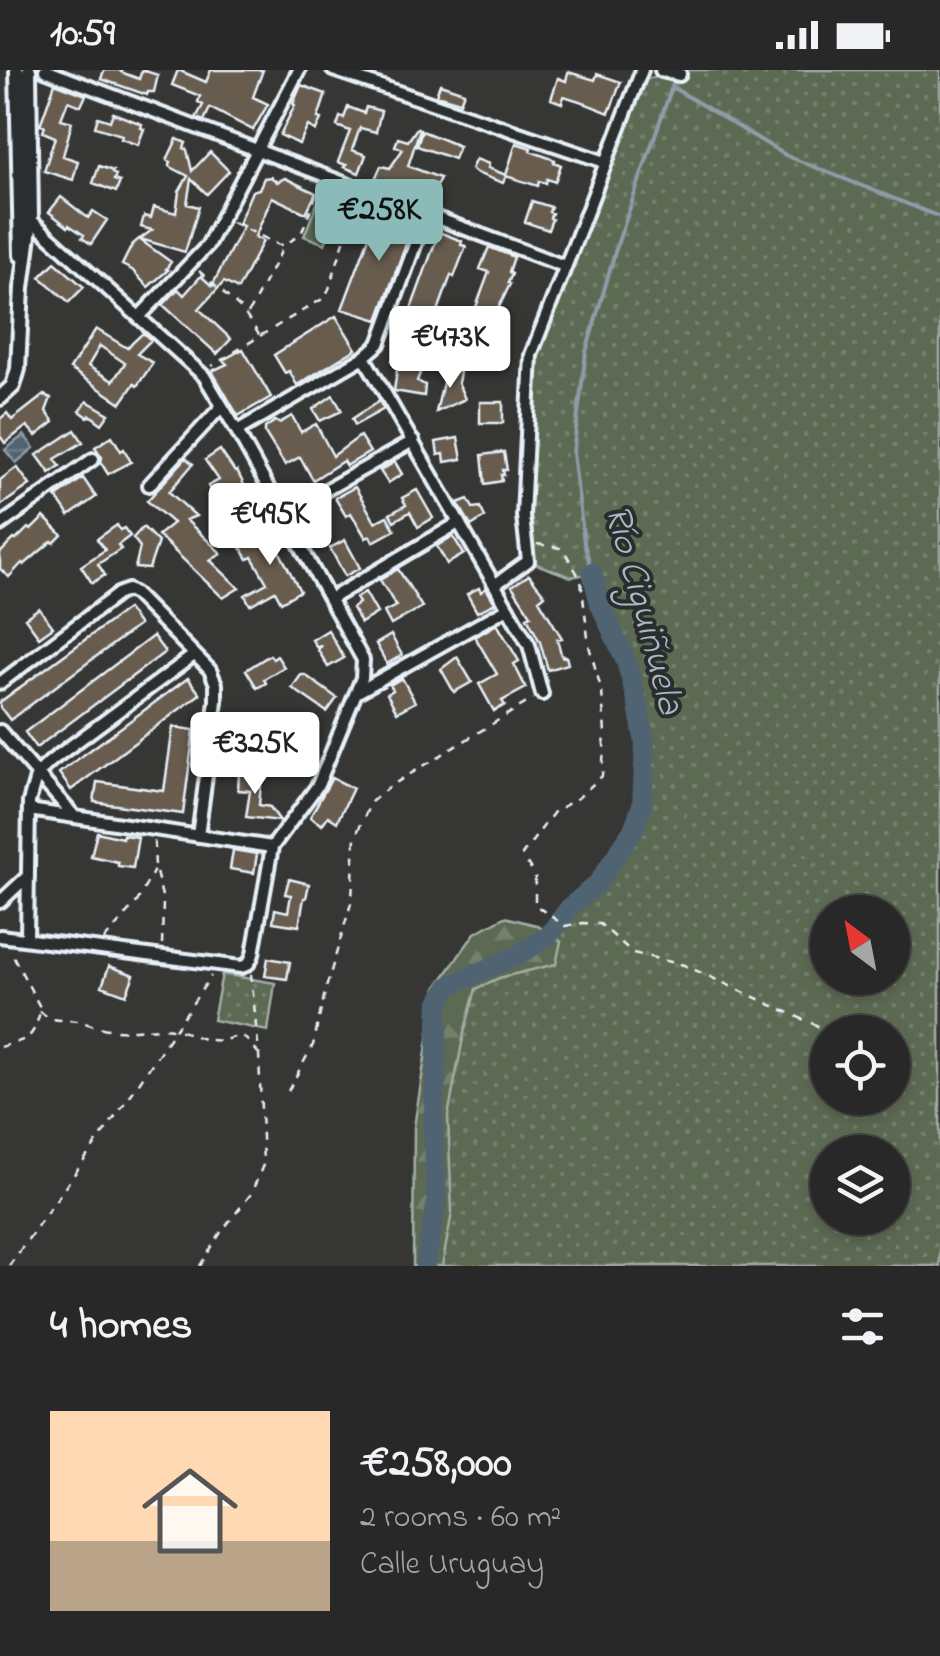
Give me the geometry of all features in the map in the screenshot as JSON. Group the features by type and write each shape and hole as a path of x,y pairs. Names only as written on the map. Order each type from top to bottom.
{"street":[{"path":"0,398 17,378 22,288 24,235 17,70"},
{"path":"24,235 31,220 29,70"},
{"path":"44,70 564,266"},
{"path":"139,317 207,246 299,70"},
{"path":"333,70 605,162"},
{"path":"496,584 528,562 523,516 530,362 642,70"},
{"path":"238,431 364,357 379,344 426,215"},
{"path":"0,936 241,968 250,963 272,847 318,786 362,678 363,660 238,431 201,374 31,220"},
{"path":"24,235 50,236"},
{"path":"364,357 529,645 542,694"},
{"path":"149,485 222,406"},
{"path":"283,514 413,441"},
{"path":"0,525 93,459"},
{"path":"330,599 460,522"},
{"path":"0,683 124,590 135,594 210,670 216,684 198,836"},
{"path":"356,693 508,608"},
{"path":"22,937 30,794 37,774 194,654"},
{"path":"0,732 76,818"},
{"path":"44,812 52,804 51,790"},
{"path":"30,810 272,847"},
{"path":"0,902 28,876"}],"path":[{"path":"222,217 279,245 286,244 301,234 324,175"},
{"path":"201,374 324,298 360,189"},
{"path":"248,316 286,244"},
{"path":"190,263 248,316 260,336"},
{"path":"526,542 560,548 570,558 580,580 605,723 602,776 554,812 522,855 535,876 535,905 565,926 600,924 634,953 684,965 810,1022"},
{"path":"288,1091 313,1045 352,900 355,837 371,802 388,787 542,694"},
{"path":"153,830 155,868 163,900 161,956"},
{"path":"98,947 137,902 155,868"},
{"path":"22,937 13,956 46,1017 116,1030 176,1029 212,1041 239,1036 248,1040 258,1054"},
{"path":"200,1266 220,1232 251,1194 263,1166 250,963"},
{"path":"9,1266 219,964"},
{"path":"0,1047 26,1040 40,1011"}],"green space":[{"path":"677,70 940,70 940,1266 425,1266 439,1002 548,936 570,907 598,883 633,830 642,805 645,744 637,700 592,573 571,577 528,561 523,515 530,362 636,84 654,77 673,81"},
{"path":"324,186 345,194 325,244 304,236"},
{"path":"505,917 536,925 561,941 556,964 499,978 476,989 448,1116 452,1213 442,1266 413,1266 414,1127 436,988 475,933"},
{"path":"222,974 275,983 268,1031 213,1020"}],"water":[{"path":"24,435 34,448 16,463 5,450"}],"building":[{"path":"104,70 122,70 139,79 142,70 158,75 154,92 147,95 101,79"},
{"path":"178,70 206,82 211,70 263,70 253,97 268,104 253,130 210,108 204,121 196,118 203,105 198,102 200,96 172,85"},
{"path":"568,72 595,80 597,74 621,82 609,113 564,96 562,103 551,99 558,78 566,81"},
{"path":"55,83 86,95 81,106 68,101 61,119 72,122 63,156 78,161 73,180 44,171 55,137 43,132 45,126 40,125"},
{"path":"440,84 464,92 460,102 436,95"},
{"path":"301,85 326,94 316,131 308,126 299,144 280,135"},
{"path":"348,107 364,113 366,107 381,111 376,132 360,128 352,150 366,155 359,173 338,162 350,131 337,126"},
{"path":"113,113 142,124 138,145 121,139 122,135 95,127 98,117 110,121"},
{"path":"420,129 408,166 440,178 428,204 374,181 381,166 390,168 403,149 395,146 398,138 408,141"},
{"path":"422,131 459,146 454,159 417,146"},
{"path":"177,139 186,143 184,148 192,171 210,152 229,171 207,194 191,179 187,204 199,207 185,252 140,239 152,230 141,227 144,216 151,218 154,207 176,213 179,192 188,176 169,166 171,162 167,160"},
{"path":"516,143 561,165 555,182 547,179 546,183 539,181 538,186 506,176 503,183 471,169 476,159 506,175"},
{"path":"99,166 116,175 114,180 120,182 116,192 93,183"},
{"path":"271,177 277,182 285,178 316,193 306,213 272,197 255,237 263,241 238,289 224,282 199,309 231,339 217,354 163,305 178,289 184,295 201,276 212,286 243,226 238,224 252,191 259,189 264,178"},
{"path":"61,197 88,218 93,211 107,220 91,244 49,212"},
{"path":"532,201 551,207 548,230 525,222"},
{"path":"380,208 415,219 378,320 342,309"},
{"path":"439,232 466,246 454,277 451,275 420,361 424,363 417,381 425,385 424,396 394,391 398,363 392,361"},
{"path":"139,239 171,262 168,270 148,287 122,265"},
{"path":"489,247 514,257 510,284 481,345 494,347 491,368 464,365 466,354 459,353 489,272 480,269"},
{"path":"55,262 84,287 69,302 40,277"},
{"path":"336,316 356,349 297,385 274,355"},
{"path":"96,329 127,348 143,333 151,340 137,354 153,363 121,403 70,369","holes":["100,346 125,363 113,381 88,366"]},
{"path":"243,349 271,397 238,416 212,371"},
{"path":"446,370 460,372 458,383 465,399 436,412"},
{"path":"44,395 51,398 46,411 54,422 36,436 27,426 5,443 0,436 0,419 7,413 12,420"},
{"path":"333,395 342,411 320,421 313,409"},
{"path":"87,401 109,414 102,424 80,411"},
{"path":"379,401 384,409 355,425 352,419"},
{"path":"480,402 503,402 503,423 480,423"},
{"path":"292,416 301,432 316,424 333,456 360,436 370,452 346,466 343,461 313,480 300,457 285,465 265,433 265,428 275,421 279,423"},
{"path":"75,430 83,442 55,459 60,466 50,473 37,455"},
{"path":"112,436 131,462 108,474 95,447"},
{"path":"458,438 462,459 445,462 444,454 438,455 436,442"},
{"path":"220,450 248,493 217,503 208,486 219,480 205,460"},
{"path":"504,452 507,470 503,470 502,481 485,484 482,455"},
{"path":"186,458 193,464 169,492 196,516 186,520 221,553 210,560 239,588 223,598 158,535 173,523 147,501"},
{"path":"395,462 402,474 388,483 380,471"},
{"path":"17,467 30,485 0,506 0,480"},
{"path":"83,478 96,497 69,516 56,497"},
{"path":"355,487 375,522 387,516 395,530 373,542 370,536 366,538 351,513 346,516 335,498"},
{"path":"417,490 433,518 418,527 410,512 394,521 390,514 406,505 402,498"},
{"path":"468,499 473,508 480,507 485,517 471,526 458,503"},
{"path":"44,517 62,535 9,577 0,569 0,553"},
{"path":"117,525 130,536 118,545 121,549 98,564 105,575 92,583 81,566 105,550 97,539"},
{"path":"143,527 158,542 149,569 135,568 140,547 133,538"},
{"path":"271,527 300,591 281,602 275,591 250,605 245,595 267,583 252,557 248,559 240,546"},
{"path":"453,536 464,554 447,564 437,546"},
{"path":"345,540 360,568 345,576 330,548"},
{"path":"398,569 422,607 391,625 384,612 396,606 380,580"},
{"path":"529,575 545,595 539,600 562,638 557,639 568,664 548,670 527,617 531,615 512,586"},
{"path":"479,588 481,592 486,588 495,603 477,612 467,594"},
{"path":"365,592 377,613 361,623 352,608 359,603 356,598"},
{"path":"39,608 53,627 39,637 25,618"},
{"path":"127,609 139,625 10,720 0,702"},
{"path":"497,624 519,661 514,664 526,688 502,701 505,705 494,711 479,684 497,674 475,637"},
{"path":"328,630 344,658 328,667 318,650 321,645 317,648 312,640"},
{"path":"391,635 402,655 387,664 376,644"},
{"path":"153,636 165,652 36,748 25,732"},
{"path":"270,655 273,659 277,656 284,667 257,688 246,670"},
{"path":"457,657 472,682 454,692 441,669"},
{"path":"301,675 337,698 327,712 292,688"},
{"path":"188,678 200,694 71,790 59,773"},
{"path":"402,678 415,702 397,712 387,694 393,690 390,685"},
{"path":"173,727 194,730 183,814 94,802 97,782 164,791"},
{"path":"239,773 262,775 259,805 270,807 280,821 246,817 250,791 238,790"},
{"path":"332,778 353,788 337,822 328,816 322,825 310,817"},
{"path":"97,832 138,837 133,868 91,856"},
{"path":"233,850 257,854 254,873 230,869"},
{"path":"289,879 309,884 299,926 273,922 275,909 288,912 291,895 285,894"},
{"path":"268,958 290,962 287,979 265,976"},
{"path":"109,966 134,975 126,995 102,986"}],"waterway":[{"name":"Río Ciguiñuela","path":"592,572 584,543 573,453 586,352 618,242 676,75"},
{"path":"672,87 787,156 940,217"},
{"name":"Río Ciguiñuela","path":"425,1266 437,1201 433,1130 439,1002 449,986 520,954 548,936 570,907 598,883 633,830 642,805 645,744 637,700 626,661 600,604 592,572"}]}
